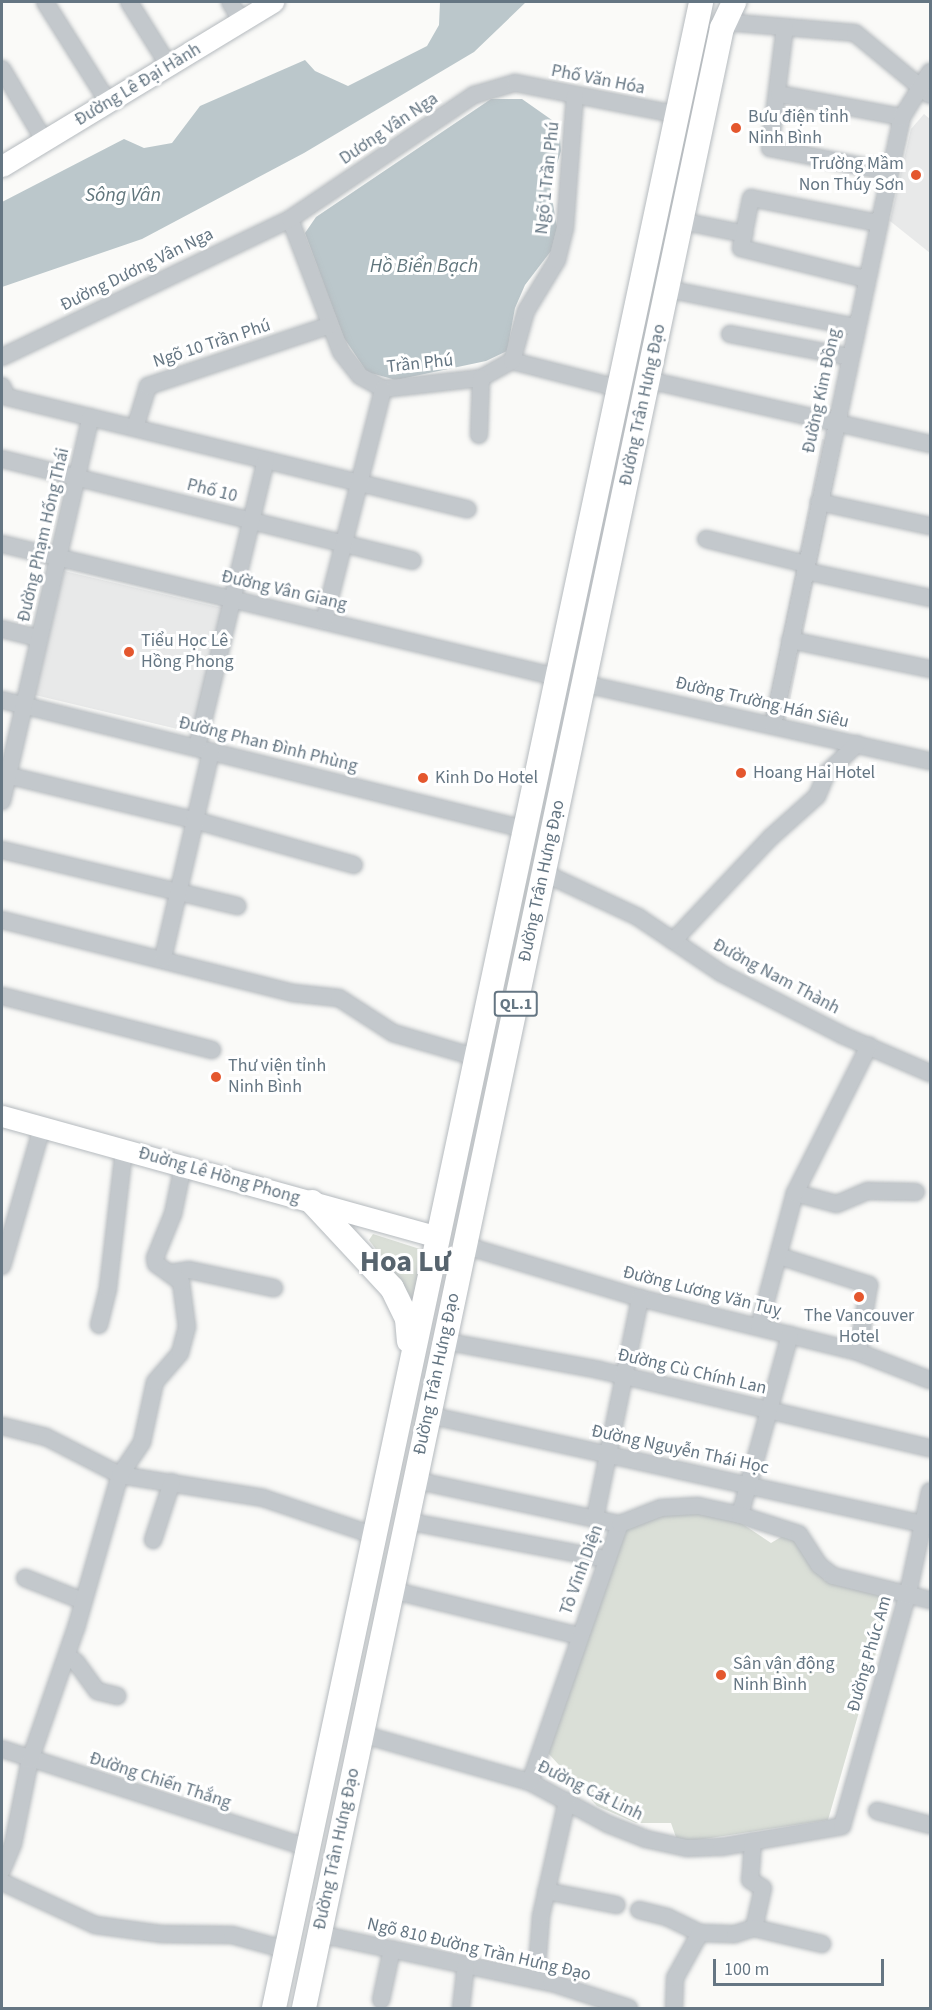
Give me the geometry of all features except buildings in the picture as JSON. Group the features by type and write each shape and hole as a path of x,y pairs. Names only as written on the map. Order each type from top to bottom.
{"highway":[{"name":"Đường Trân Hưng Đạo","path":"274,2008 435,1236 557,676 698,7"},
{"name":"Đường Trân Hưng Đạo","path":"304,2008 463,1245 585,684 681,221 729,12"},
{"path":"619,381 648,380"},
{"path":"557,676 585,684"},
{"path":"312,1202 392,1288 407,1319 411,1355"},
{"path":"435,1236 463,1245"}],"main road":[{"name":"Đường Lê Đại Hành","path":"2,166 273,2"},
{"name":"Đuờng Lê Hồng Phong","path":"2,1116 435,1236"}],"street":[{"path":"45,2 108,102"},
{"path":"129,2 169,66"},
{"path":"230,2 243,22"},
{"path":"729,12 785,27 855,33 925,91"},
{"path":"785,27 779,94 770,148 890,172"},
{"path":"2,69 44,140"},
{"name":"Đường Kim Đồng","path":"773,725 834,424 902,117 925,91 930,72"},
{"name":"Phố Văn Hóa","path":"515,83 675,114"},
{"name":"Dương Vân Nga","path":"290,219 474,95 515,83"},
{"path":"779,94 902,117"},
{"name":"Ngõ 1 Trần Phú","path":"512,361 526,311 557,260 565,228 575,95"},
{"path":"866,279 741,248 751,198 879,223"},
{"name":"Trần Phú","path":"290,219 341,352 360,376 383,389 481,378 512,361"},
{"name":"Đường Dương Vân Nga","path":"2,357 290,219"},
{"path":"681,221 745,234"},
{"path":"667,289 856,327"},
{"name":"Ngõ 10 Trần Phú","path":"135,428 148,386 330,325"},
{"path":"730,334 849,357"},
{"path":"512,361 619,381"},
{"path":"479,435 481,378"},
{"path":"648,380 930,444"},
{"path":"2,386 7,397 468,509"},
{"path":"324,621 383,389"},
{"name":"Đường Phạm Hống Thái","path":"2,801 5,775 60,559 91,417"},
{"name":"Phố 10","path":"2,459 413,561"},
{"path":"163,958 194,820 204,749 232,599 266,460"},
{"path":"819,502 930,526"},
{"path":"706,539 930,598"},
{"name":"Đường Vân Giang","path":"2,544 557,676"},
{"path":"2,629 39,638"},
{"path":"790,640 930,669"},
{"name":"Đường Trường Hán Siêu","path":"585,684 930,761"},
{"name":"Đường Phan Đình Phùng","path":"2,700 524,829"},
{"path":"673,941 770,838 817,796 827,773 857,744"},
{"path":"5,775 194,820 354,865"},
{"path":"2,850 237,906"},
{"name":"Đường Nam Thành","path":"544,873 638,916 721,973 868,1046 930,1072"},
{"path":"2,920 163,958 293,993 339,998 393,1033 475,1057"},
{"path":"2,996 212,1050"},
{"path":"759,1327 795,1194 868,1046"},
{"path":"2,1266 42,1127"},
{"path":"99,1325 108,1288 124,1150"},
{"path":"2,1870 13,1844 30,1761 67,1656 120,1476 142,1442 155,1382 180,1353 188,1327 181,1282 156,1264 155,1258 173,1214 183,1166"},
{"path":"795,1194 845,1204 868,1191 916,1192"},
{"name":"Đường Lương Văn Tuỵ","path":"463,1245 640,1298 858,1352 930,1380"},
{"path":"779,1256 869,1285 858,1352"},
{"path":"170,1273 189,1270 274,1288"},
{"path":"594,1518 640,1298"},
{"path":"740,1515 790,1335"},
{"name":"Đường Cù Chính Lan","path":"443,1341 624,1376 930,1448"},
{"name":"Đường Nguyễn Thái Học","path":"428,1415 750,1484 923,1524"},
{"path":"2,1426 46,1437 120,1476 172,1482 263,1498 374,1535"},
{"path":"414,1480 620,1524"},
{"path":"153,1540 172,1482"},
{"name":"Đường Phúc Am","path":"842,1826 908,1593 930,1491"},
{"name":"Tô Vĩnh Diện","path":"530,1782 579,1636 620,1524 670,1508 698,1506 740,1515 799,1534 819,1565 833,1576 930,1600"},
{"path":"406,1521 606,1559"},
{"path":"25,1578 84,1601"},
{"path":"391,1590 579,1636"},
{"path":"67,1656 76,1662 97,1691 117,1696"},
{"name":"Đường Cát Linh","path":"361,1734 530,1782 608,1824 646,1839 687,1848 753,1841 842,1826"},
{"name":"Đường Chiến Thắng","path":"2,1749 30,1761 308,1848"},
{"path":"536,1980 546,1891 567,1801"},
{"path":"878,1811 930,1825"},
{"path":"753,1841 750,1880 763,1888 754,1928"},
{"path":"2,1882 95,1925 162,1934 232,1935 287,1950"},
{"path":"546,1891 617,1905"},
{"path":"639,1910 667,1917 699,1933 735,1934 754,1928 822,1944"},
{"path":"674,2008 675,1978 699,1933"},
{"name":"Ngõ 810 Đường Trần Hưng Đạo","path":"320,1934 536,1980 629,2008"},
{"path":"381,2001 392,1949"},
{"path":"461,2008 466,1964"}],"shaded area":[{"name":"Trường Mầm Non Thúy Sơn","path":"924,114 930,119 930,253 890,221 911,129"},
{"path":"822,439 841,443 786,721 766,717"},
{"name":"Tiểu Học Lê Hồng Phong","path":"64,571 222,608 194,733 35,695"},
{"path":"373,1234 423,1250 413,1300 369,1240"},
{"name":"Sân vận động Ninh Bình","path":"686,1510 738,1521 771,1543 786,1534 799,1540 825,1581 892,1597 828,1820 678,1843 671,1823 636,1823 597,1806 547,1752 623,1525"}],"water":[{"name":"Sông Vân","path":"440,2 526,2 474,52 304,153 142,239 2,287 2,202 124,139 144,148 172,143 200,106 305,60 315,71 348,86 427,46 439,25"},
{"name":"Hồ Biển Bạch","path":"491,99 522,99 559,125 561,151 550,186 557,227 551,251 525,285 515,308 507,351 486,361 396,380 367,372 344,338 305,233 316,217"}],"place":[{"name":"Bưu điện tỉnh Ninh Bình","path":"736,128"},
{"name":"Trường Mầm Non Thúy Sơn","path":"916,175"},
{"name":"Tiểu Học Lê Hồng Phong","path":"129,652"},
{"name":"Hoang Hai Hotel","path":"741,773"},
{"name":"Kinh Do Hotel","path":"423,778"},
{"name":"Thư viện tỉnh Ninh Bình","path":"216,1077"},
{"name":"The Vancouver Hotel","path":"859,1297"},
{"name":"Sân vận động Ninh Bình","path":"721,1675"}],"district":[{"name":"Hoa Lư","path":"405,1262"}]}
